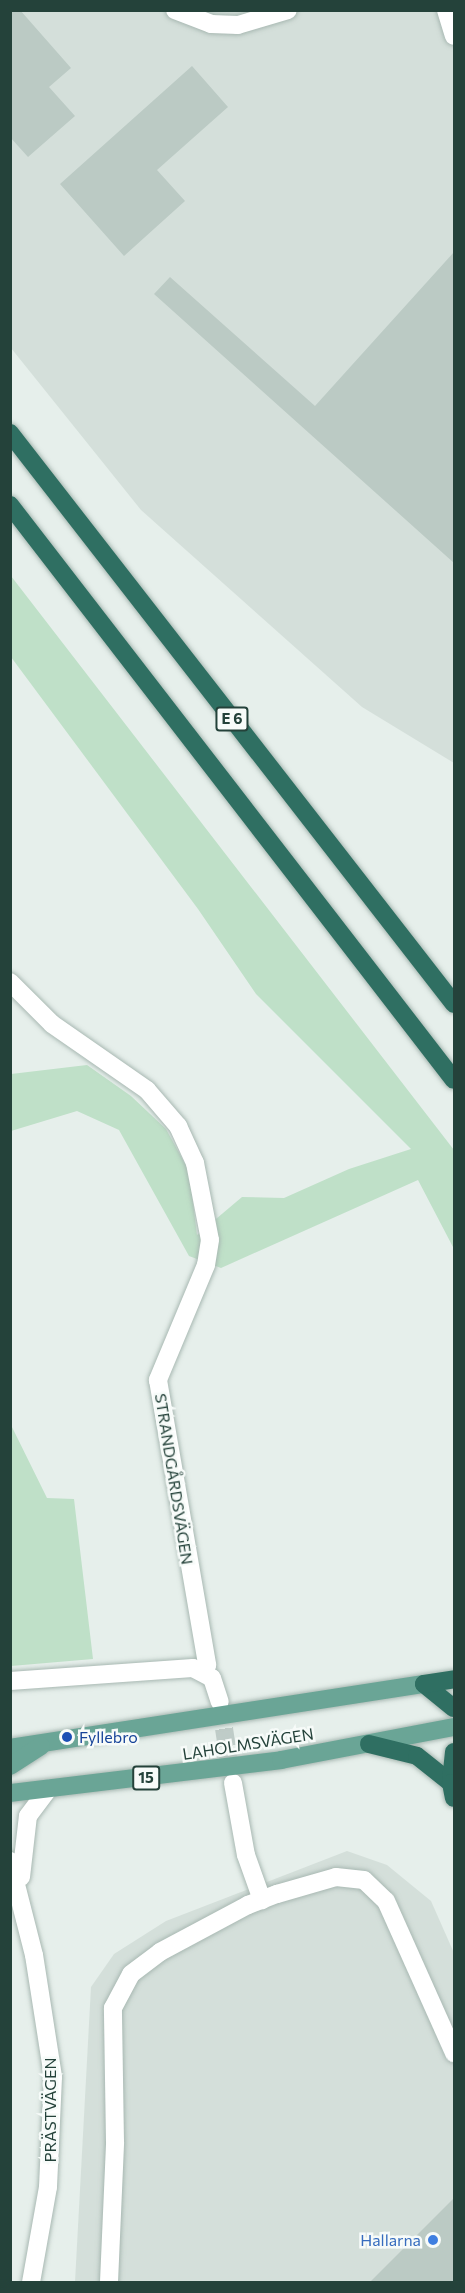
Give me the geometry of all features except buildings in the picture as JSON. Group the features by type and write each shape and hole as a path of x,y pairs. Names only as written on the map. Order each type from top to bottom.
{"highway":[{"name":"E 6","path":"10,433 454,1004"},
{"name":"E 6","path":"10,505 454,1080"},
{"name":"LAHOLMSVÄGEN","path":"424,1684 454,1678"},
{"path":"424,1684 454,1708"},
{"path":"369,1744 417,1756 453,1791"},
{"path":"453,1791 454,1752"}],"main road":[{"name":"LAHOLMSVÄGEN","path":"10,1748 50,1740 220,1718 424,1684"},
{"name":"LAHOLMSVÄGEN","path":"10,1793 192,1773 369,1744 454,1727"},
{"name":"LAHOLMSVÄGEN","path":"10,1766 50,1740"}],"street":[{"path":"175,10 211,24 238,25 288,10"},
{"path":"446,10 454,36"},
{"name":"STRANDGÅRDSVÄGEN","path":"10,982 52,1024 147,1090 178,1126 195,1163 210,1240 206,1265 158,1380 207,1665 204,1671"},
{"path":"10,1680 175,1668 204,1671 212,1678 220,1702"},
{"path":"232,1783 246,1855 262,1900"},
{"name":"PRÄSTVÄGEN","path":"22,1903 24,1832 28,1816 48,1790"},
{"name":"PRÄSTVÄGEN","path":"10,1862 22,1903 53,2077 48,2187 31,2283"},
{"path":"109,2282 115,2142 113,2008 131,1974 160,1952 262,1900 336,1877 346,1876 373,1884 386,1901 454,2053"}],"shaded area":[{"path":"11,11 454,11 454,763 362,707 141,510 11,348"},
{"path":"347,1851 387,1865 431,1901 454,1953 454,2282 75,2282 91,1987 114,1954 166,1921"}],"green space":[{"path":"11,576 454,1150 454,1249 418,1180 221,1268 189,1256 119,1130 77,1111 11,1131 11,1074 87,1065 131,1096 166,1129 189,1171 197,1235 242,1197 284,1198 349,1169 411,1149 256,994 198,909 11,657"},
{"path":"10,1423 47,1498 74,1499 93,1659 11,1666"}],"tunnel":[{"path":"220,1702 232,1781"}],"place":[{"name":"Fyllebro","path":"67,1737"},
{"name":"Hallarna","path":"433,2240"}]}
